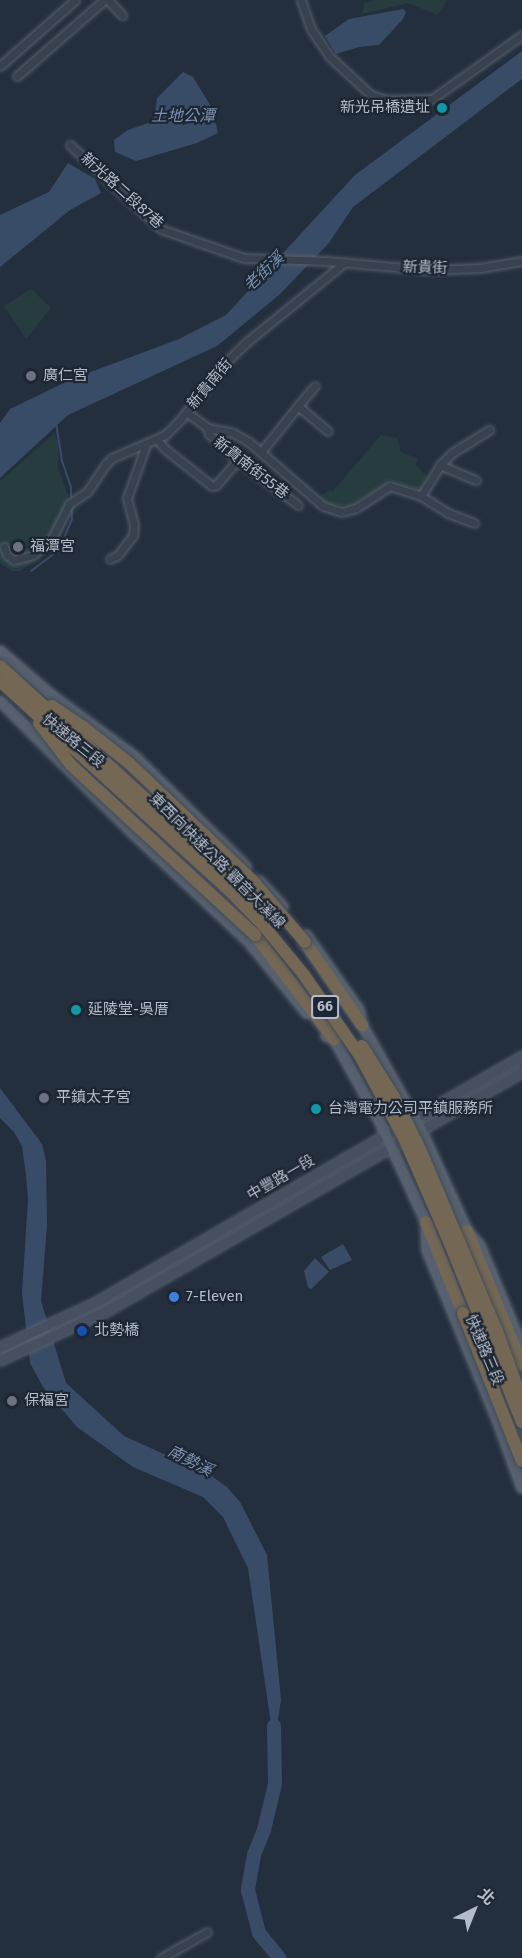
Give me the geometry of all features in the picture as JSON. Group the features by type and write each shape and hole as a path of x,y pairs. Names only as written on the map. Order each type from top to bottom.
{"highway":[{"name":"東西向快速公路 觀音大溪線","path":"0,666 25,696 255,917 304,975 360,1056 404,1138 426,1187 522,1422"},
{"name":"東西向快速公路 觀音大溪線","path":"0,681 25,696 242,889 300,958 394,1097 420,1149 497,1331 522,1400"},
{"path":"25,696 71,765 255,935 334,1039"},
{"path":"25,696 82,726 129,763 253,881 305,942 362,1025"},
{"path":"426,1222 522,1461"},
{"path":"467,1231 522,1365"}],"main road":[{"name":"快速路三段","path":"1,652 51,694 136,758 272,893 316,947 359,1010 362,1025 421,1130 467,1231 480,1246 522,1347"},
{"name":"66","path":"0,701 20,719"},
{"name":"快速路三段","path":"20,719 54,756 134,834 249,942 326,1036 334,1039 385,1134 426,1222 427,1250 497,1419 522,1488"}],"street":[{"path":"0,66 75,0"},
{"path":"17,76 106,0 122,15"},
{"path":"302,0 311,29 329,56 372,95 386,100 432,99 522,35"},
{"name":"新光路二段87巷","path":"70,145 160,229 244,258 327,261"},
{"name":"新貴街","path":"327,261 429,270 480,268 522,261"},
{"name":"新貴南街","path":"4,547 7,555 14,560 33,555 52,538 69,504 87,492 98,474 112,458 157,439 186,412 225,363 248,341 344,263"},
{"path":"261,452 315,386"},
{"path":"298,406 328,431"},
{"path":"186,412 208,428 233,433 261,452 322,506 342,513 356,508 390,486 421,496 448,513 474,523"},
{"name":"新貴南街55巷","path":"208,428 209,434 238,460 298,505"},
{"path":"421,496 440,465 452,453 489,430"},
{"path":"157,439 164,448 212,486 216,485 238,460"},
{"path":"110,559 118,555 133,535 134,525 127,498 146,445"},
{"path":"440,465 476,480"},
{"name":"快速路三段","path":"51,694 88,737 161,800 256,892 306,950 351,1017 362,1025"},
{"name":"快速路三段","path":"20,719 65,750 143,820 266,937 330,1023 334,1039"},
{"path":"134,834 143,820 170,790"},
{"name":"中豐路一段","path":"53,1322 98,1301 522,1056"},
{"name":"中豐路一段","path":"58,1333 104,1312 522,1072"},
{"name":"快速路三段","path":"426,1222 442,1249 522,1441"},
{"name":"快速路三段","path":"467,1231 469,1251 522,1381"},
{"path":"0,1347 53,1322 58,1333 0,1360"},
{"path":"16,1339 21,1350"},
{"path":"497,1419 522,1410"},
{"path":"161,1958 207,1932"}],"green space":[{"path":"373,0 447,0 438,15 408,3 362,14 364,4"},
{"path":"31,289 51,308 26,339 4,306"},
{"path":"55,433 58,443 58,466 68,496 67,519 61,536 51,550 21,571 11,571 0,563 0,481"},
{"path":"381,435 397,438 401,452 419,459 415,465 427,476 421,491 391,481 349,506 329,504 319,497 330,490 333,491"}],"water":[{"path":"403,9 406,12 403,19 379,45 359,47 336,54 325,36 349,19"},
{"path":"522,51 522,79 353,207 328,244 279,295 217,346 68,415 0,478 0,423 10,409 72,379 179,339 226,315 355,175"},
{"name":"土地公潭","path":"183,72 193,77 212,108 218,133 197,143 136,161 115,152 114,140 128,130 154,121 157,98"},
{"path":"68,163 95,179 101,193 70,210 0,267 0,215 49,192"},
{"path":"0,1088 42,1144 46,1161 47,1225 41,1301 66,1383 124,1436 210,1475 227,1487 240,1502 267,1555 281,1700 274,1744 248,1568 223,1517 203,1497 133,1467 77,1427 43,1387 30,1363 22,1293 28,1200 26,1175 22,1146 14,1132 0,1118"},
{"path":"343,1244 352,1260 330,1270 321,1257"},
{"path":"315,1258 329,1272 311,1289 308,1287 304,1271"}],"waterway":[{"path":"31,571 59,550 72,519 71,487 62,461 56,422"},
{"name":"南勢溪","path":"274,1726 275,1784 264,1830 254,1855 248,1890 259,1933 279,1958"}],"place":[{"name":"新光吊橋遺址","path":"442,108"},
{"name":"廣仁宮","path":"31,376"},
{"name":"福潭宮","path":"18,547"},
{"name":"延陵堂-吳厝","path":"76,1010"},
{"name":"平鎮太子宮","path":"44,1098"},
{"name":"台灣電力公司平鎮服務所","path":"316,1109"},
{"name":"7-Eleven","path":"174,1297"},
{"name":"北勢橋","path":"82,1331"},
{"name":"保福宮","path":"12,1401"}],"water label":[{"name":"老街溪","path":"264,272"}]}
